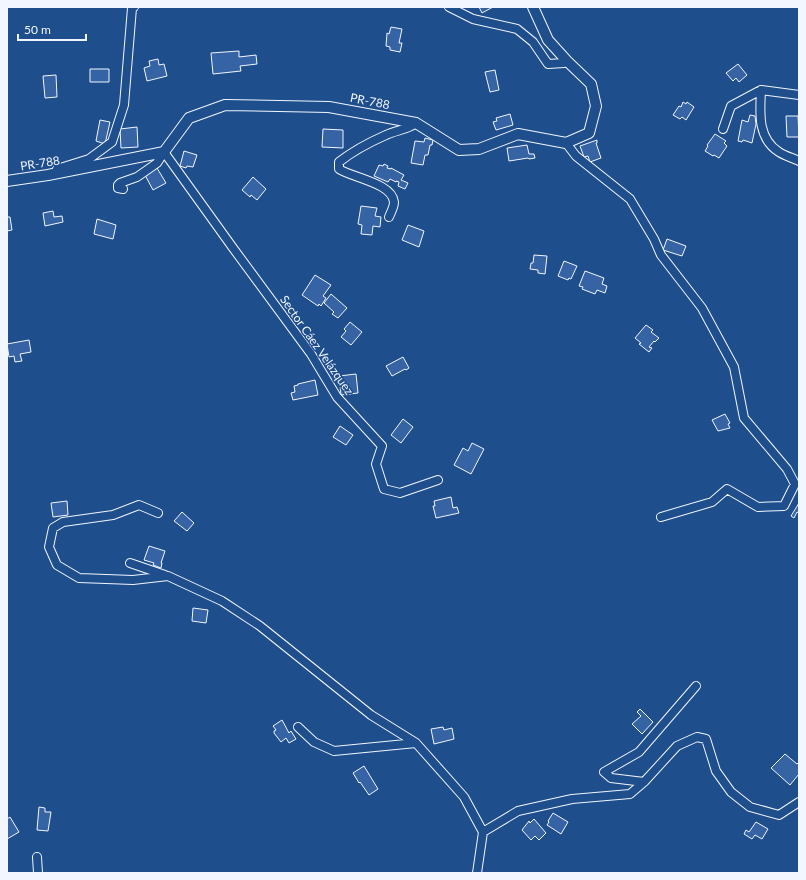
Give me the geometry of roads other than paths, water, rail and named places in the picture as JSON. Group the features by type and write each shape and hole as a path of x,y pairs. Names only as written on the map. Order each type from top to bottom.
{"street":[{"path":"48,175 54,170 89,159 112,142 124,105 132,8 134,7"},
{"path":"449,7 473,19 517,29 533,42 548,64 564,63 567,61"},
{"path":"533,7 548,40 591,84 596,106 589,133 566,143 576,156 630,199 654,239 660,256 702,308 734,367 744,418 787,469 794,484 784,506 758,506 727,489 712,502 661,517"},
{"path":"723,129 731,106 760,90 799,95"},
{"path":"760,90 760,120 766,139 778,152 799,161"},
{"name":"PR-788","path":"7,181 48,175 164,152 189,118 225,105 329,107 416,123 459,150 479,149 518,134 566,143"},
{"path":"389,217 394,201 390,193 373,182 347,174 339,169 339,162 366,144 387,134 410,127 416,123"},
{"path":"123,189 121,190 118,188 120,183 137,177 157,163 164,152"},
{"name":"Sector Cáez Velázquez","path":"164,152 312,354 337,397 382,446 376,464 384,489 400,493 438,480"},
{"path":"158,513 139,505 114,515 64,522 53,528 49,547 57,565 79,578 133,580 168,576"},
{"path":"130,563 168,576 222,601 260,626 370,715 416,744 464,797 483,832 477,873"},
{"path":"644,782 611,778 604,772 639,752 696,686"},
{"path":"298,727 314,742 334,751 416,744"},
{"path":"483,832 518,811 572,799 630,794 644,782 677,746 696,737 706,739 716,770 731,792 750,807 779,815 799,802"},
{"path":"36,857 38,873"}]}
